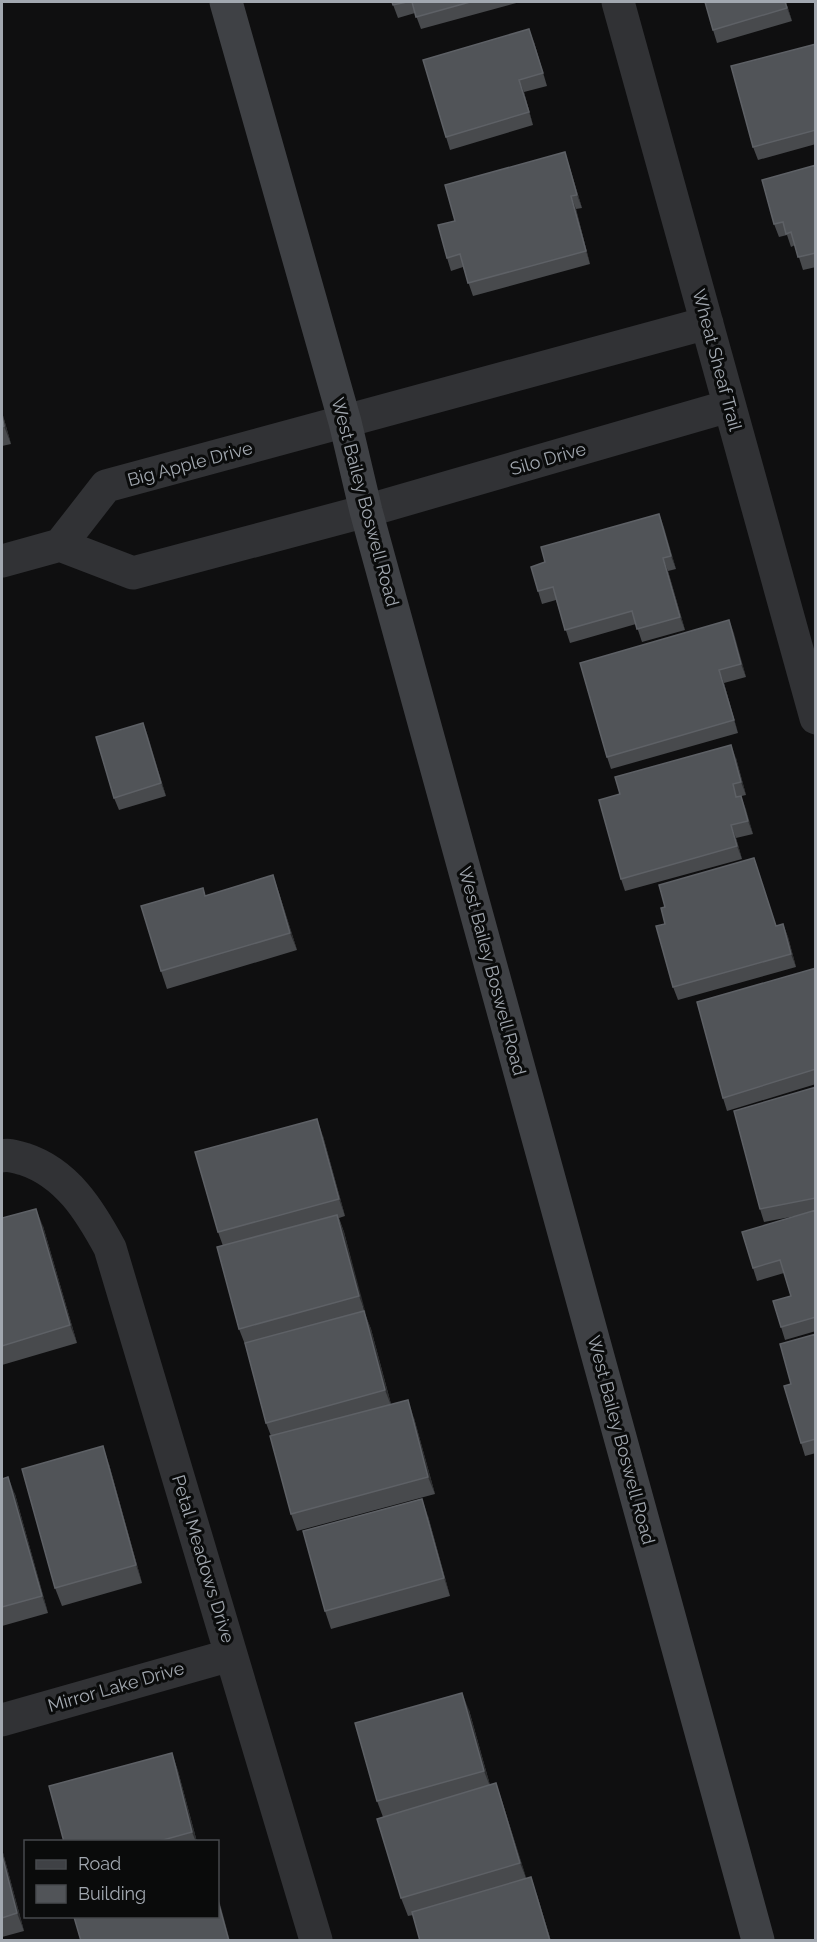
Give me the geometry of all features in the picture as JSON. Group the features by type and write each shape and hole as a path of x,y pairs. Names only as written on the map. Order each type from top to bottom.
{"main road":[{"name":"West Bailey Boswell Road","path":"226,2 345,422 366,511 758,1941"}],"street":[{"name":"Wheat Sheaf Trail","path":"618,2 816,718"},
{"path":"345,422 707,323"},
{"name":"Silo Drive","path":"366,511 729,406"},
{"name":"Big Apple Drive","path":"60,545 106,486 345,422"},
{"path":"2,561 60,545 133,573 366,511"},
{"name":"Petal Meadows Drive","path":"2,1156 9,1155 41,1165 69,1187 93,1216 110,1248 316,1941"},
{"name":"Mirror Lake Drive","path":"2,1720 231,1655"}],"building":[{"path":"412,2 470,2 416,17"},
{"path":"705,2 785,2 787,8 713,30"},
{"path":"529,29 543,73 519,80 529,112 446,137 423,60"},
{"path":"816,44 816,130 753,147 731,66"},
{"path":"565,152 577,195 571,196 586,251 468,283 460,254 447,258 438,225 455,221 445,185"},
{"path":"816,165 816,253 798,257 791,232 786,234 783,222 774,224 762,180"},
{"path":"659,514 671,556 663,558 680,617 637,629 632,611 565,630 553,587 538,591 531,567 545,562 541,547"},
{"path":"729,620 741,664 719,670 734,720 607,757 580,663"},
{"path":"143,723 161,783 114,798 96,737"},
{"path":"731,745 741,782 733,784 736,797 741,796 748,821 731,825 737,846 621,879 599,800 620,794 615,777"},
{"path":"754,858 776,926 783,924 791,954 673,987 656,926 665,924 661,908 665,907 659,885"},
{"path":"273,875 290,933 161,971 141,906 203,888 205,896"},
{"path":"816,968 816,1069 723,1098 697,1002"},
{"path":"816,1087 816,1198 760,1209 734,1111"},
{"path":"317,1119 339,1199 218,1232 195,1152"},
{"path":"36,1209 70,1325 2,1346 2,1218"},
{"path":"816,1210 816,1317 781,1327 773,1301 791,1296 780,1260 753,1268 742,1232"},
{"path":"337,1215 359,1296 239,1329 217,1247"},
{"path":"364,1311 385,1390 266,1423 245,1343"},
{"path":"816,1334 816,1439 801,1443 784,1386 791,1384 780,1344"},
{"path":"408,1400 428,1477 291,1514 270,1436"},
{"path":"103,1446 136,1565 55,1588 22,1469"},
{"path":"8,1477 42,1596 2,1607 2,1479"},
{"path":"422,1499 444,1578 325,1611 303,1531"},
{"path":"462,1693 484,1771 377,1801 355,1723"},
{"path":"172,1753 192,1832 163,1840 63,1840 49,1786"},
{"path":"496,1783 520,1863 401,1898 377,1819"},
{"path":"2,1855 17,1913 2,1918"},
{"path":"531,1877 550,1941 420,1941 412,1912"},
{"path":"219,1905 229,1941 81,1941 74,1918 219,1918"}]}
